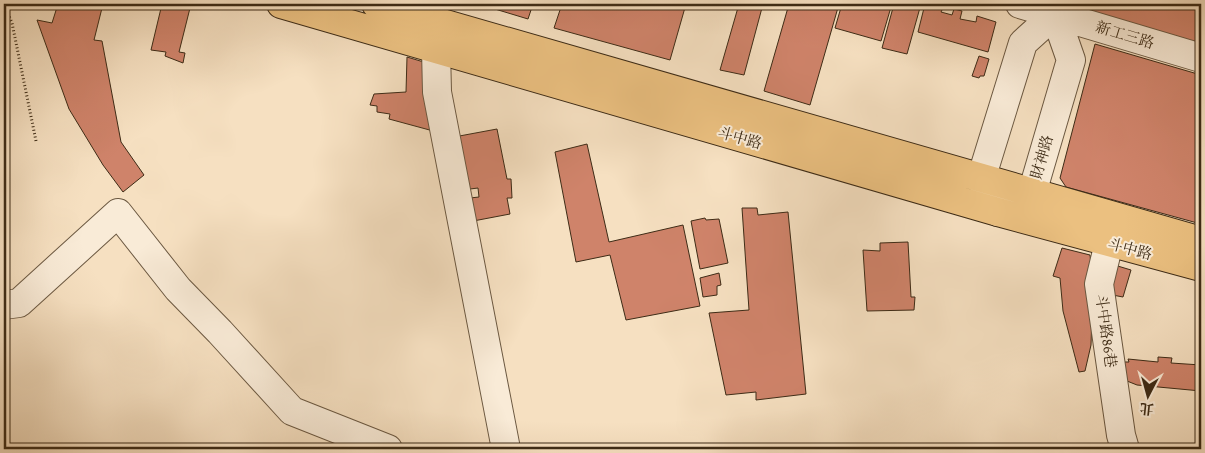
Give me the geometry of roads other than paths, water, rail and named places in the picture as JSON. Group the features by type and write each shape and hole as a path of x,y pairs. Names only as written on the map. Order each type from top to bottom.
{"main road":[{"name":"斗中路","path":"281,4 998,212 1201,267"},
{"name":"斗中路","path":"376,4 1201,241"},
{"path":"606,99 614,72"}],"street":[{"name":"新工三路","path":"1020,4 1057,9 1201,58"},
{"path":"998,212 981,179 1023,43 1057,9"},
{"name":"財神路","path":"998,212 1032,193 1071,60 1057,9"},
{"path":"440,22 436,49 437,92 506,449"},
{"path":"4,304 19,303 118,213 178,289 292,411 388,449"},
{"name":"斗中路86巷","path":"1108,243 1099,284 1120,435 1125,449"}]}
